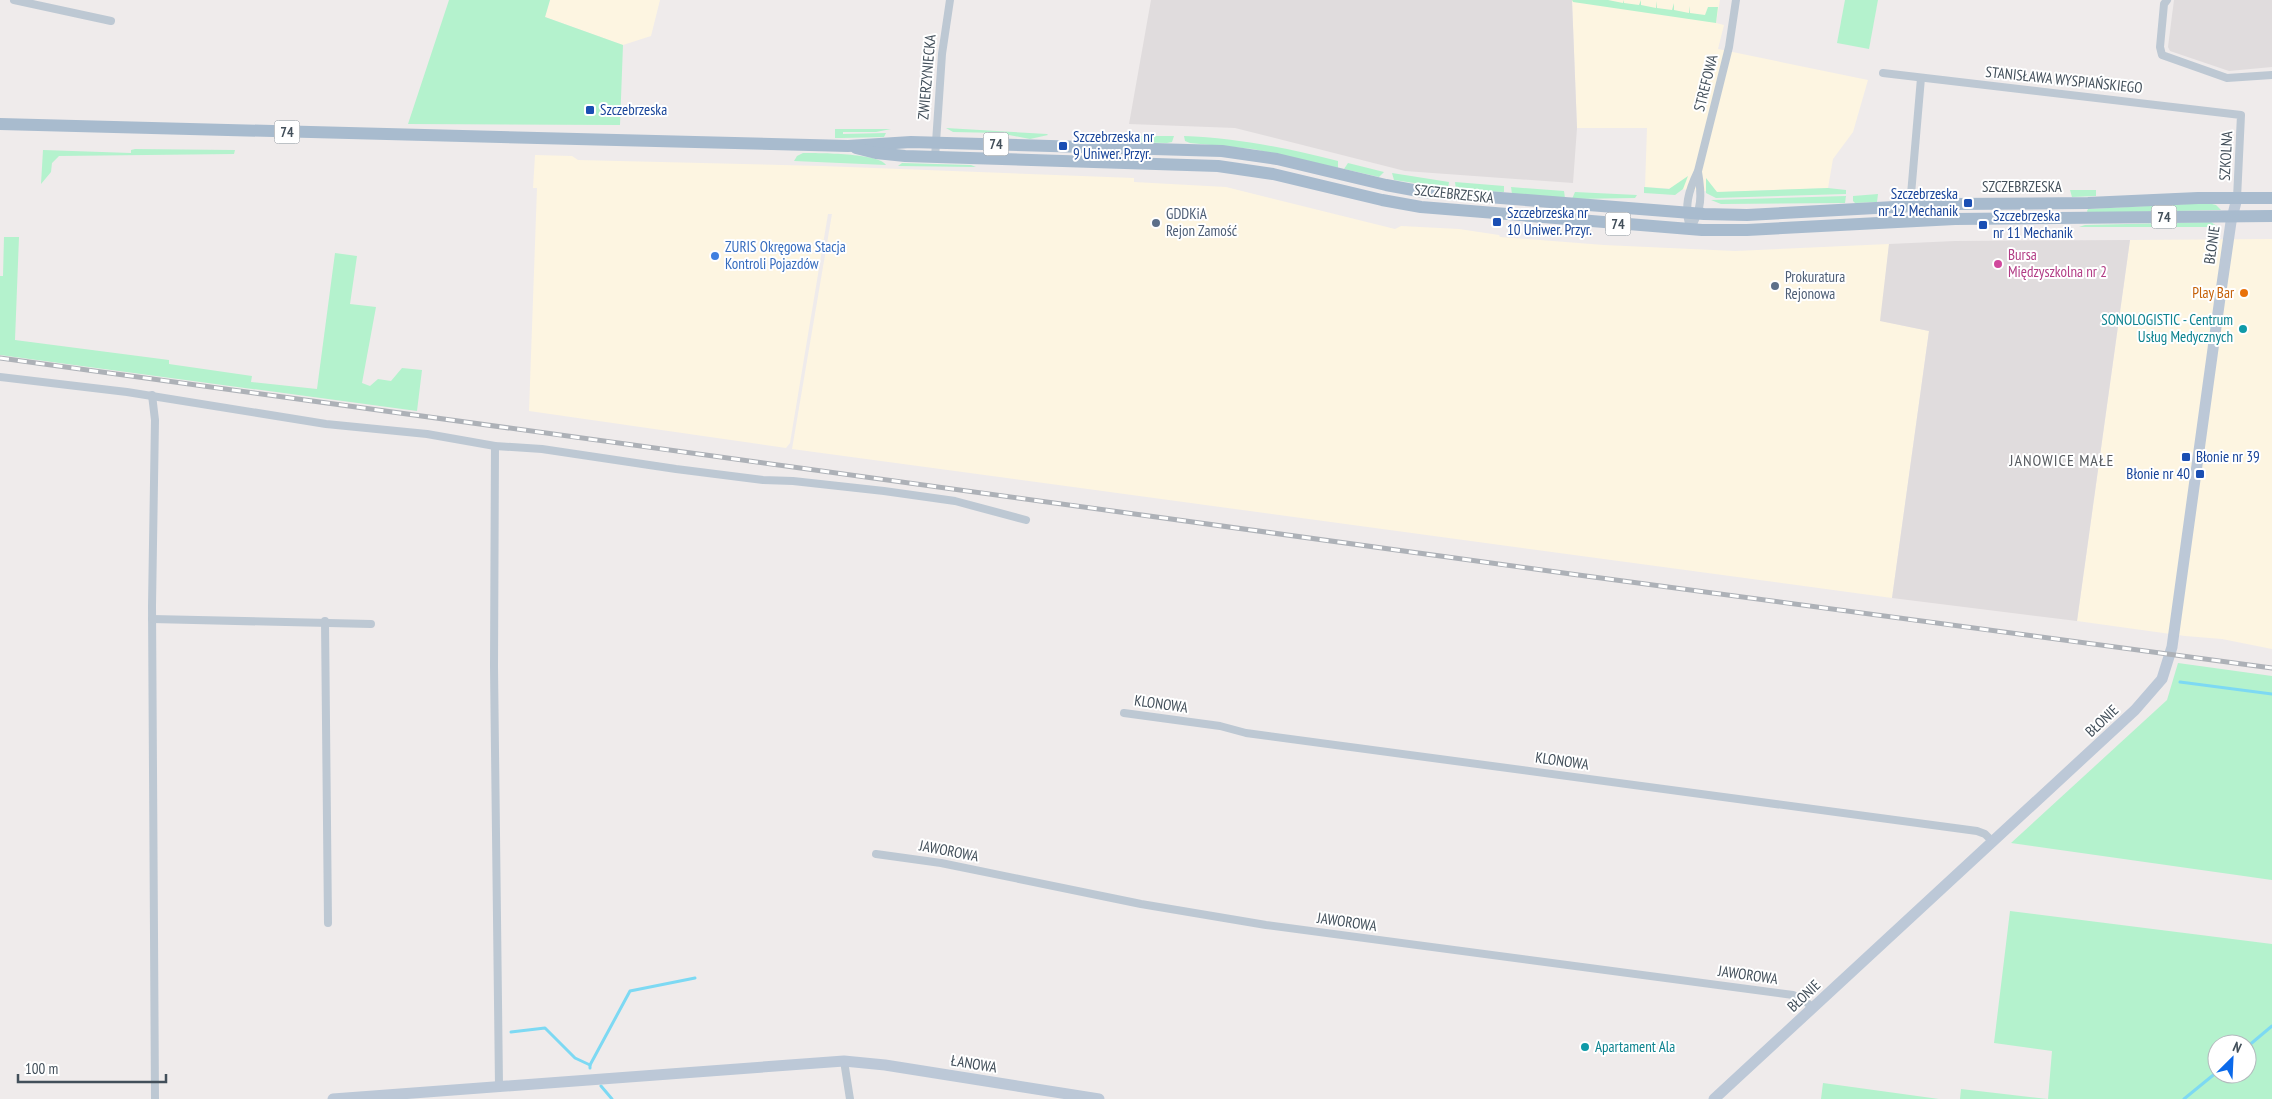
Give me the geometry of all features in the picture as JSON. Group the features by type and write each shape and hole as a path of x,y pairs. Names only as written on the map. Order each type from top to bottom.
{"main road":[{"name":"74","path":"0,124 844,146"},
{"name":"SZCZEBRZESKA","path":"844,146 879,142 936,142 1222,151 1277,159 1424,192 1699,214 1747,215 1910,206 2272,198"},
{"name":"SZCZEBRZESKA","path":"844,146 876,153 935,157 1218,166 1273,174 1421,208 1690,229 1754,230 1955,219 2272,216"}],"street":[{"path":"14,0 111,21"},
{"name":"ZWIERZYNIECKA","path":"935,157 942,54 950,0"},
{"name":"STREFOWA","path":"1690,229 1685,213 1691,186 1698,171 1730,42 1736,0"},
{"path":"2163,1 2160,51 2166,57 2227,78 2272,75"},
{"name":"STANISŁAWA WYSPIAŃSKIEGO","path":"1882,73 2242,115"},
{"path":"1910,206 1921,78"},
{"name":"SZKOLNA","path":"2237,198 2242,115"},
{"name":"STREFOWA","path":"1690,229 1699,214 1701,188 1698,171"},
{"name":"BŁONIE","path":"1714,1099 2143,703 2164,675 2172,647 2232,216 2237,198"},
{"path":"0,377 152,395 295,419 436,435 495,446 542,449 763,480 793,481 884,491 955,501 1026,520"},
{"path":"152,395 154,420 152,620 155,1099"},
{"path":"495,446 494,666 498,1086"},
{"path":"152,620 371,624"},
{"path":"325,622 328,923"},
{"name":"KLONOWA","path":"1124,713 1220,726 1256,734 1977,831 1985,834 1992,841"},
{"name":"JAWOROWA","path":"876,854 941,863 1132,903 1266,925 1793,995 1804,1000 1813,1008"},
{"path":"844,1061 850,1099"},
{"name":"ŁANOWA","path":"333,1099 844,1061 885,1065 1099,1099"}],"shaded area":[{"path":"550,0 660,0 651,36 623,45 545,17"},
{"path":"1151,0 1572,0 1577,128 1573,183 1405,171 1235,128 1129,124"},
{"path":"1572,0 1720,0 1716,23 1724,25 1718,49 1868,80 1853,132 1833,159 1828,188 1722,192 1645,187 1647,128 1577,128"},
{"path":"2174,0 2272,0 2272,67 2229,71 2170,51 2168,47"},
{"path":"535,155 572,156 578,160 822,166 1134,178 1134,182 1226,187 1395,229 1401,226 1459,229 1499,235 1500,237 1604,245 1735,251 1889,244 1881,321 1929,331 1892,598 792,449 832,214 828,214 790,443 786,448 529,411 537,188 533,188"},
{"path":"2272,239 2272,649 2222,639 2185,636 2077,621 2130,240"},
{"path":"2130,240 2077,621 1892,598 1929,331 1880,321 1889,244 1955,241"}],"green space":[{"path":"449,0 550,0 545,17 623,45 620,125 408,124"},
{"path":"1572,0 1608,0 1623,3 1624,0 1624,3 1639,5 1641,0 1641,5 1656,8 1657,1 1657,8 1672,10 1674,3 1674,10 1689,13 1690,6 1690,13 1705,15 1708,7 1718,7 1716,23 1573,2"},
{"path":"1845,0 1878,0 1869,49 1837,43"},
{"path":"946,128 1048,135 1030,139 999,133 953,132"},
{"path":"835,129 891,129 876,132 843,132 843,134 886,133 884,137 835,138"},
{"path":"1125,136 1174,136 1172,142 1167,143 1125,142"},
{"path":"1184,136 1243,141 1281,148 1338,161 1338,168 1253,149 1190,143 1185,141"},
{"path":"43,150 131,153 131,150 235,150 234,154 59,156 52,163 51,172 41,184"},
{"path":"803,153 861,156 881,161 886,165 794,161 797,156"},
{"path":"902,163 971,165 976,167 898,166"},
{"path":"1348,163 1384,172 1379,177 1344,169"},
{"path":"1392,173 1449,182 1448,188 1394,180"},
{"path":"1688,176 1683,189 1675,195 1644,193 1644,187 1669,189"},
{"path":"1706,178 1717,192 1828,188 1846,190 1846,194 1716,198 1706,193"},
{"path":"1455,182 1504,186 1504,192 1456,190"},
{"path":"1511,187 1564,191 1565,198 1512,194"},
{"path":"2070,190 2096,190 2096,196 2072,197"},
{"path":"1575,192 1637,195 1635,198 1572,199"},
{"path":"1878,194 1877,202 1855,203 1853,201 1853,196"},
{"path":"1846,196 1845,203 1721,204 1711,200"},
{"path":"2208,203 2216,205 2221,210 2088,213 2087,211 2088,209"},
{"path":"2211,222 2218,227 2079,227 2085,225"},
{"path":"4,237 19,237 15,340 169,360 169,364 252,376 251,382 317,389 335,253 357,256 350,304 376,307 362,383 370,386 378,379 391,381 402,368 422,370 417,411 0,355 0,276 3,276"},
{"path":"2178,663 2272,676 2272,880 2011,843 2167,700"},
{"path":"2010,911 2272,944 2272,1099 2048,1099 2052,1051 1994,1043"},
{"path":"1823,1083 1939,1099 1821,1099"},
{"path":"1961,1089 2048,1099 1960,1099"}],"waterway":[{"path":"2180,682 2272,694"},
{"path":"590,1065 630,991 695,978"},
{"path":"2257,1039 2272,1026"},
{"path":"511,1032 545,1028 575,1058 590,1065 590,1068"},
{"path":"2184,1099 2207,1080"},
{"path":"601,1086 612,1099"}],"railway":[{"path":"0,358 1571,574 2272,668"}],"place":[{"name":"Szczebrzeska","path":"590,110"},
{"name":"Szczebrzeska nr 9 Uniwer. Przyr.","path":"1063,146"},
{"name":"Szczebrzeska nr 12 Mechanik","path":"1968,203"},
{"name":"Szczebrzeska nr 10 Uniwer. Przyr.","path":"1497,222"},
{"name":"GDDKiA Rejon Zamość","path":"1156,223"},
{"name":"Szczebrzeska nr 11 Mechanik","path":"1983,225"},
{"name":"ZURIS Okręgowa Stacja Kontroli Pojazdów","path":"715,256"},
{"name":"Bursa Międzyszkolna nr 2","path":"1998,264"},
{"name":"Prokuratura Rejonowa","path":"1775,286"},
{"name":"Play Bar","path":"2244,293"},
{"name":"SONOLOGISTIC - Centrum Usług Medycznych","path":"2243,329"},
{"name":"Błonie nr 39","path":"2186,457"},
{"name":"Błonie nr 40","path":"2200,474"},
{"name":"Apartament Ala","path":"1585,1047"}],"district":[{"name":"JANOWICE MAŁE","path":"2062,460"}]}
